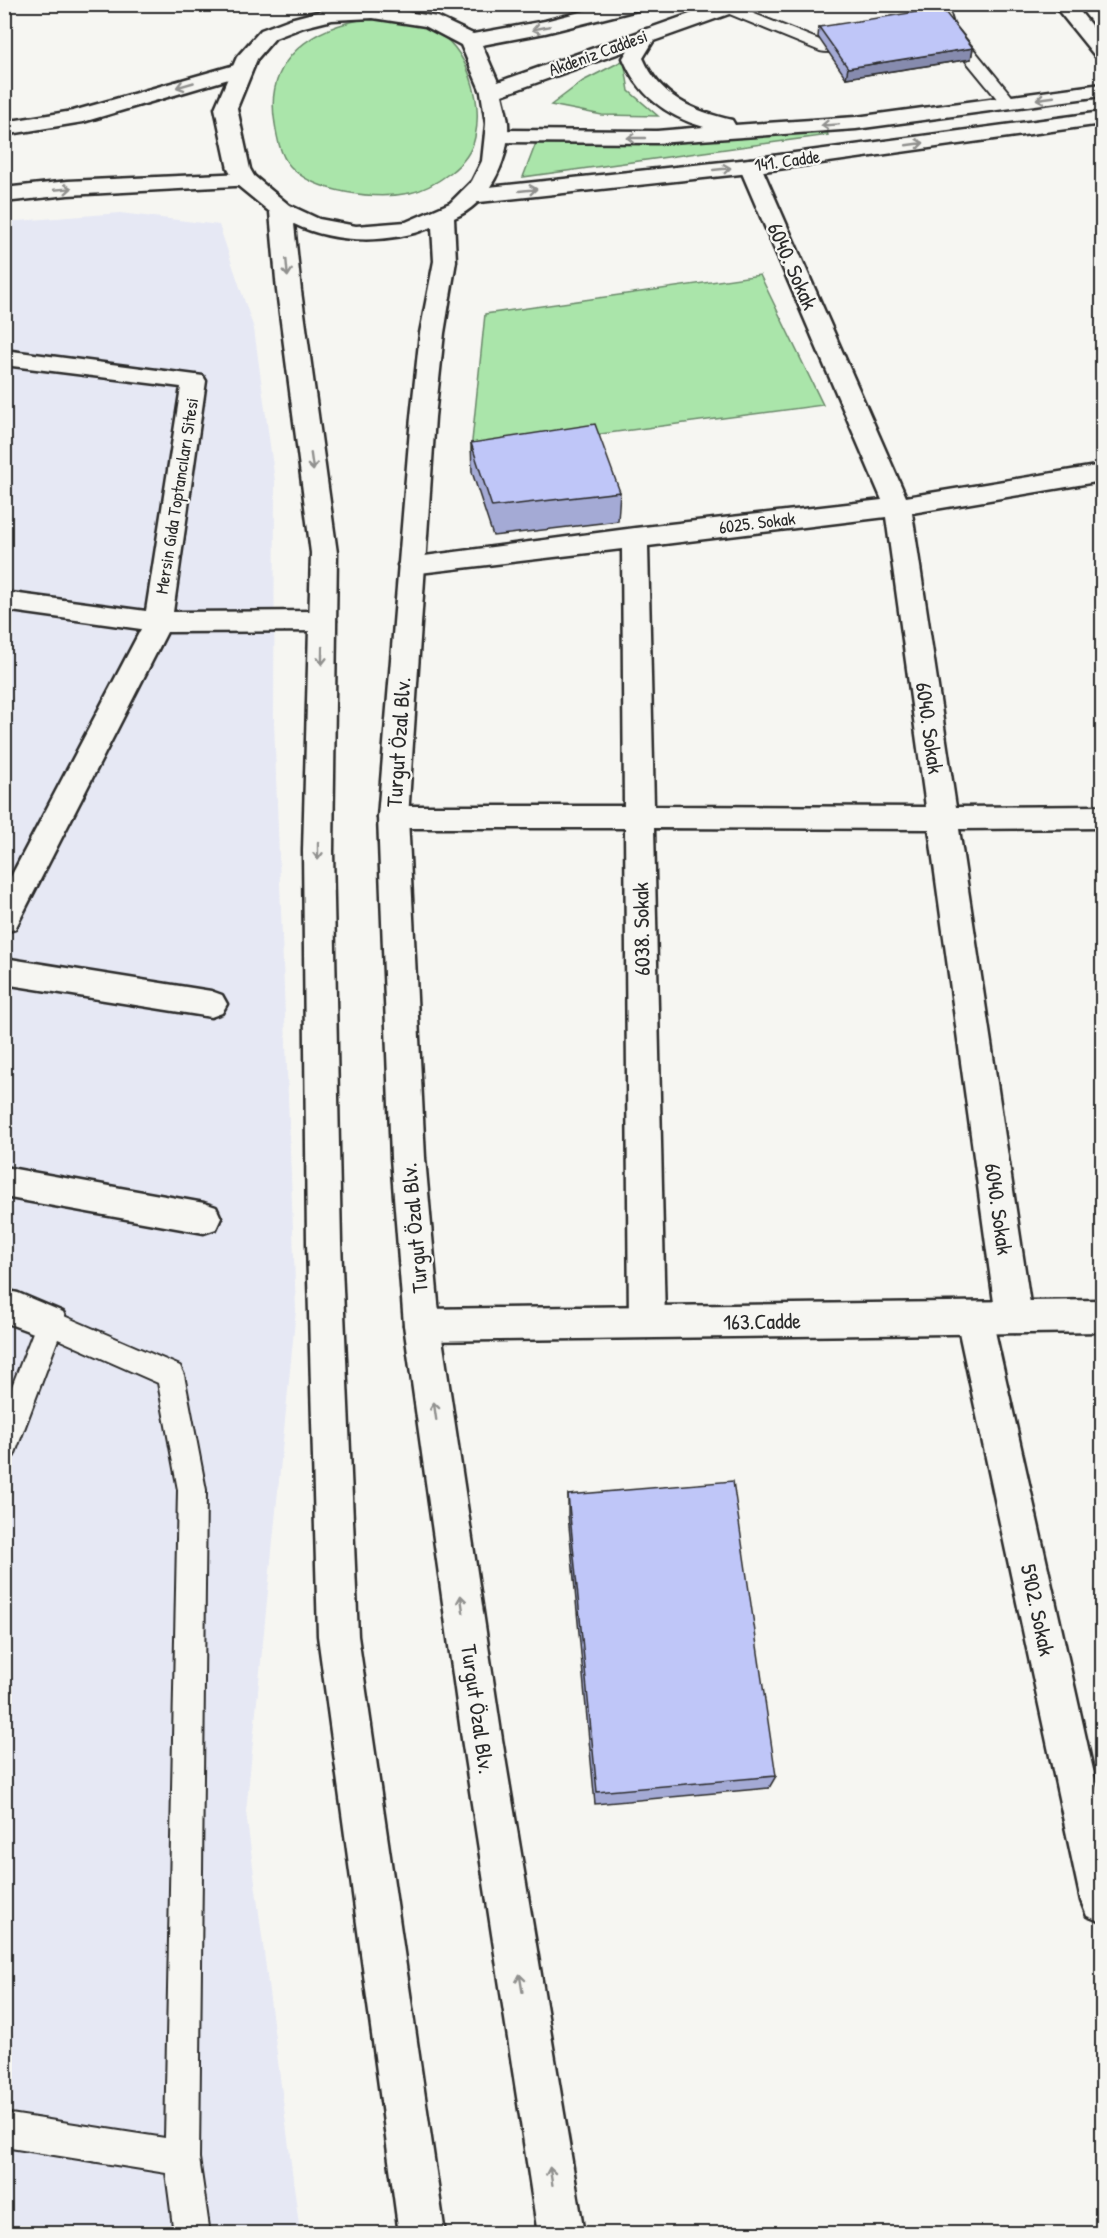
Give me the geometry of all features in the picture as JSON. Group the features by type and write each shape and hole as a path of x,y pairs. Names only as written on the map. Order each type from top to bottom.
{"street":[{"path":"282,28 292,4"},
{"name":"Akdeniz Caddesi","path":"470,41 545,27 638,4"},
{"path":"1063,4 1102,52"},
{"name":"Akdeniz Caddesi","path":"490,92 733,6"},
{"path":"429,13 470,41 490,92 497,124 493,161 481,184 457,205 410,228 356,233 313,225 281,210 245,180 239,169 226,108 247,57 267,34 332,14 429,13"},
{"path":"647,35 633,58 639,75 665,102 693,118 720,125 764,129"},
{"path":"4,129 75,117 242,69"},
{"name":"141. Cadde","path":"495,136 657,137 856,123 1102,90"},
{"name":"141. Cadde","path":"457,205 1102,118"},
{"path":"856,123 879,149"},
{"name":"6040. Sokak","path":"750,166 898,507 1014,1317"},
{"path":"4,195 68,188 245,180"},
{"name":"Turgut Özal Blv.","path":"457,205 432,333 423,417 393,817 408,1158 422,1325 482,1739 561,2234"},
{"path":"281,210 289,291 324,553 318,851 324,1234 338,1636 422,2234"},
{"name":"Mersin Gıda Toptancıları Sitesi","path":"4,357 194,381 158,622 4,920"},
{"name":"6025. Sokak","path":"411,565 898,507 1102,474"},
{"name":"6038. Sokak","path":"635,537 647,1322"},
{"name":"Mersin Gıda Toptancıları Sitesi","path":"4,602 158,622 322,621"},
{"path":"393,817 639,815 943,819 1102,817"},
{"path":"4,971 211,1004"},
{"path":"4,1182 204,1218"},
{"path":"4,1306 18,1308 50,1323"},
{"name":"163.Cadde","path":"422,1325 1102,1316"},
{"name":"5902. Sokak","path":"974,1318 1102,1901"}],"lane":[{"path":"939,4 939,26 1009,103"},
{"path":"733,6 826,48 869,39"},
{"path":"4,1446 50,1323 171,1375 192,1490 182,2158 192,2234"},
{"path":"4,2130 182,2158"}],"shaded area":[{"path":"120,213 219,225 254,329 275,481 274,722 296,1310 246,1812 300,2233 5,2234 5,222"}],"green space":[{"path":"371,18 418,24 445,38 464,62 474,92 477,123 474,142 469,153 459,166 445,176 426,188 410,193 363,195 314,183 290,166 281,151 278,140 273,101 277,81 285,64 297,49 312,38 350,22"},
{"path":"624,60 629,91 658,116 602,115 551,105 583,81"},
{"path":"826,128 828,135 523,177 536,143"},
{"path":"760,275 823,405 471,451 485,314"}],"building":[{"path":"942,8 973,48 848,68 819,27"},
{"path":"595,424 620,492 492,507 471,443"},
{"path":"733,1481 776,1776 597,1792 568,1495"}]}
